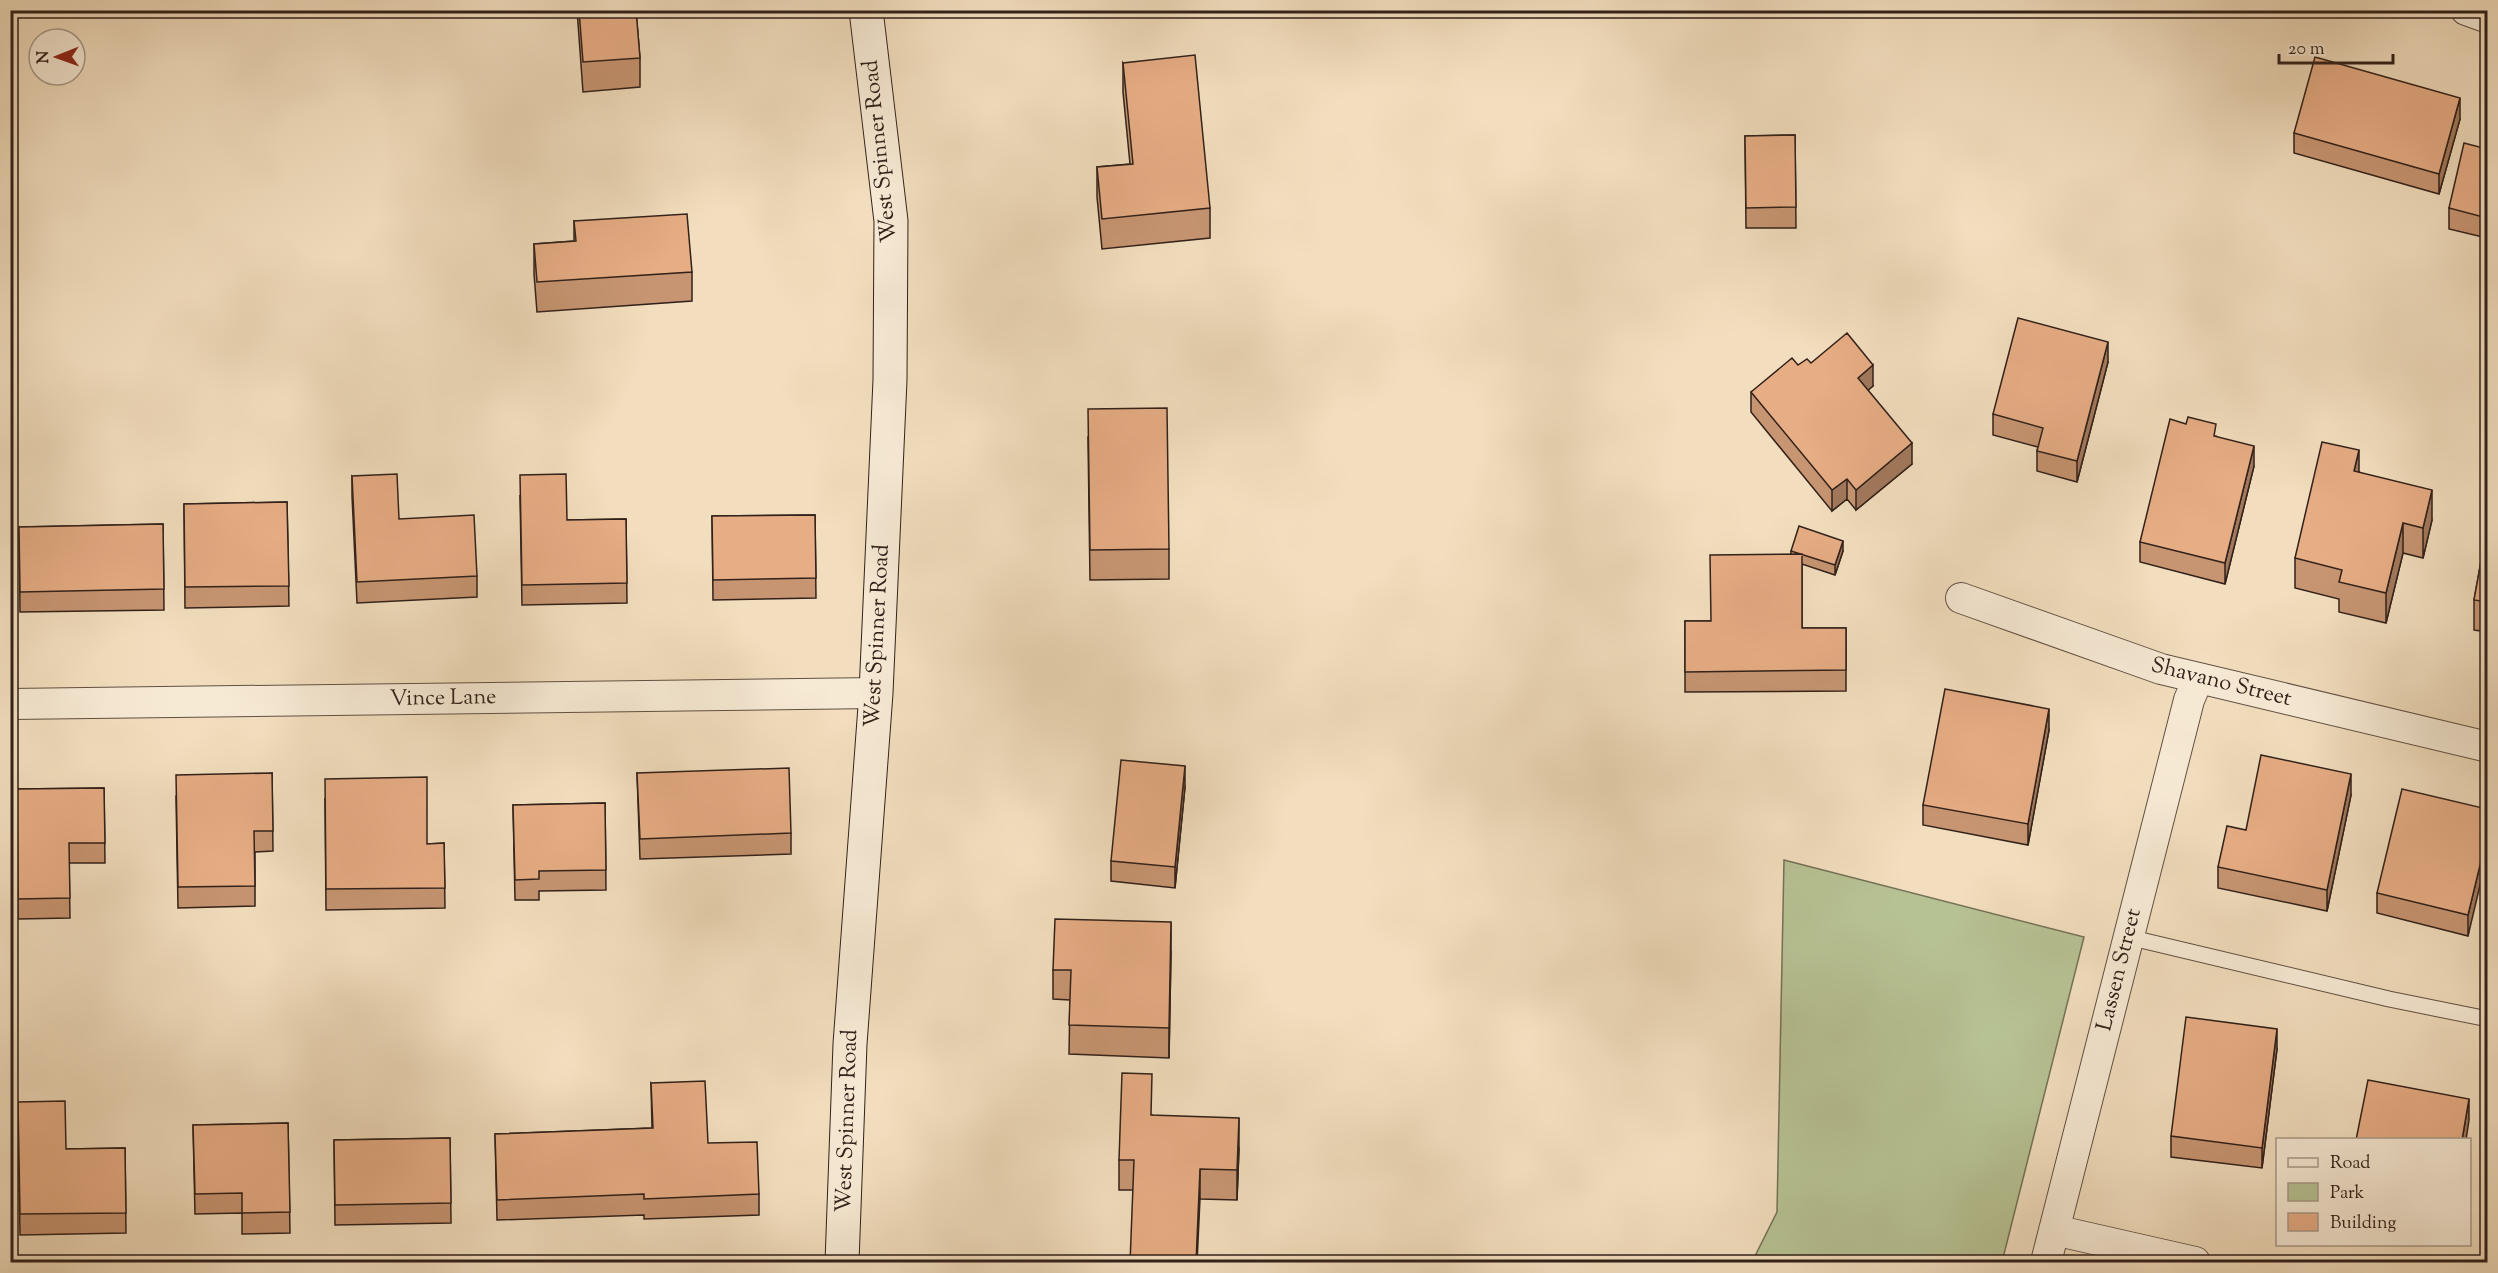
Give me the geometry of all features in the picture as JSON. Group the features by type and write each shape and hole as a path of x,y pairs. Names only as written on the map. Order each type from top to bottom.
{"street":[{"name":"West Spinner Road","path":"842,1263 850,1053 876,693 890,380 891,221 866,10"},
{"path":"2466,10 2487,18"},
{"name":"Shavano Street","path":"1961,598 2161,669 2487,747"},
{"name":"Lassen Street","path":"2046,1263 2189,700 2198,679"},
{"name":"Vince Lane","path":"10,704 876,693"},
{"path":"2054,1230 2195,1263"}],"lane":[{"path":"2128,937 2389,999 2487,1019"}],"green space":[{"path":"1784,860 2084,937 2002,1262 1752,1262 1777,1212"}],"building":[{"path":"579,10 636,10 640,58 583,62"},
{"path":"1195,55 1210,208 1102,219 1097,167 1133,164 1123,63"},
{"path":"2315,57 2460,98 2439,174 2294,133"},
{"path":"1795,135 1796,207 1746,208 1745,136"},
{"path":"2464,143 2487,149 2487,218 2449,208"},
{"path":"687,214 692,272 537,282 534,244 576,241 574,221"},
{"path":"2018,318 2108,342 2077,461 2037,451 2043,428 1993,414"},
{"path":"1847,333 1873,365 1858,378 1912,443 1856,490 1847,479 1832,490 1751,392 1792,358 1798,365 1807,359 1811,363"},
{"path":"1167,408 1169,549 1090,550 1088,409"},
{"path":"2188,417 2216,424 2214,436 2254,446 2225,563 2140,542 2170,419 2186,424"},
{"path":"2322,442 2359,450 2354,471 2432,490 2423,528 2403,523 2386,593 2339,582 2342,570 2295,558"},
{"path":"397,474 399,519 474,515 477,576 357,582 352,476"},
{"path":"566,474 567,520 626,519 627,583 522,585 520,475"},
{"path":"287,502 289,586 185,587 184,504"},
{"path":"815,515 816,578 713,580 712,516"},
{"path":"163,524 164,589 20,592 19,527"},
{"path":"1799,526 1843,541 1835,565 1791,551"},
{"path":"2487,528 2487,602 2474,600"},
{"path":"1802,554 1802,628 1846,628 1846,670 1685,672 1685,621 1711,621 1710,555"},
{"path":"1945,689 2049,709 2028,824 1923,805"},
{"path":"2261,755 2351,774 2327,890 2218,867 2227,826 2246,830"},
{"path":"1121,760 1185,766 1175,867 1111,861"},
{"path":"789,768 791,833 640,839 637,773"},
{"path":"272,773 273,831 254,831 255,886 178,887 176,775"},
{"path":"427,777 427,844 444,843 445,888 326,889 325,779"},
{"path":"104,788 105,843 69,843 70,898 18,899 17,789"},
{"path":"2402,789 2487,809 2487,836 2468,915 2377,893"},
{"path":"605,803 606,870 539,871 539,879 515,880 513,805"},
{"path":"1055,919 1171,922 1169,1028 1069,1025 1071,970 1053,970"},
{"path":"2186,1017 2277,1029 2262,1148 2171,1136"},
{"path":"1122,1073 1152,1074 1151,1115 1239,1118 1237,1170 1200,1169 1196,1263 1130,1263 1134,1160 1119,1160"},
{"path":"2368,1080 2469,1099 2462,1138 2356,1138"},
{"path":"705,1081 708,1143 757,1142 759,1194 644,1199 644,1194 497,1200 495,1134 653,1128 651,1083"},
{"path":"65,1101 66,1149 125,1148 126,1213 20,1214 18,1102"},
{"path":"288,1123 290,1212 242,1213 242,1193 195,1194 193,1125"},
{"path":"450,1138 451,1203 335,1205 334,1140"}]}
